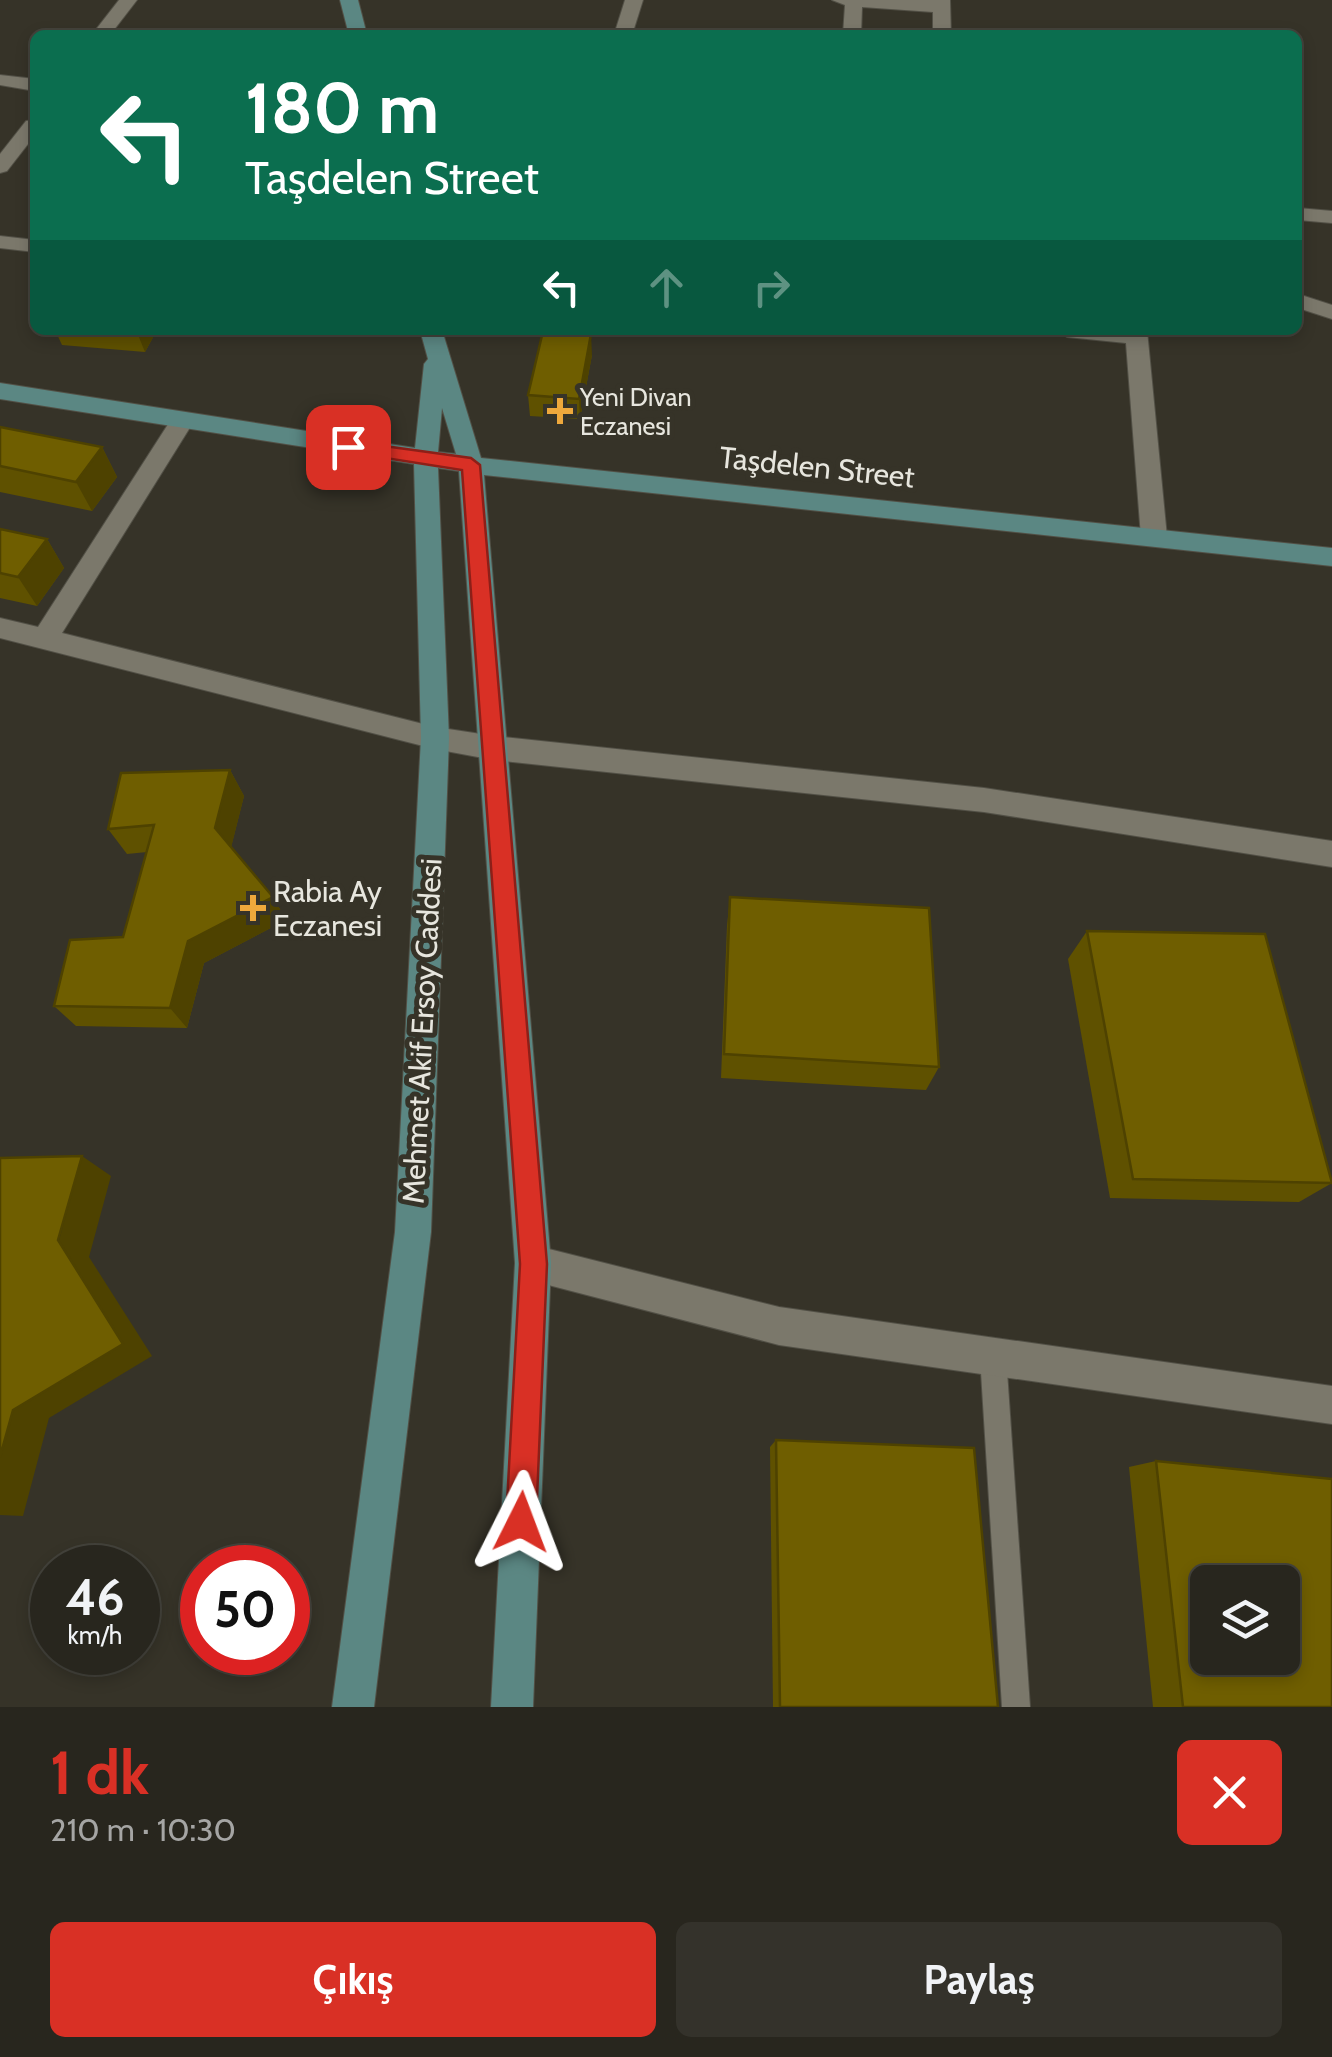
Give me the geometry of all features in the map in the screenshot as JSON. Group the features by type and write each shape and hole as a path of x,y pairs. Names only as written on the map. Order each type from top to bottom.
{"main road":[{"path":"349,0 357,30"},
{"name":"Mehmet Akif Ersoy Caddesi","path":"353,1707 413,1232 435,738 426,456 434,341"},
{"name":"Mehmet Akif Ersoy Caddesi","path":"434,341 471,465 533,1264 512,1707"},
{"name":"Taşdelen Street","path":"0,391 471,465 1332,557"}],"street":[{"path":"105,30 128,0"},
{"path":"625,30 634,0"},
{"path":"841,0 941,4 942,30"},
{"path":"852,30 854,1"},
{"path":"0,80 30,84"},
{"path":"0,167 30,129"},
{"path":"1302,214 1332,217"},
{"path":"0,242 30,245"},
{"path":"1302,302 1332,312"},
{"path":"1136,335 1154,537"},
{"path":"45,639 182,421"},
{"path":"0,628 435,738 494,748 984,800 1332,854"},
{"path":"533,1264 779,1326 1332,1405"}],"lane":[{"path":"993,1356 1016,1707"}],"building":[{"path":"542,335 591,335 579,399 528,395"},
{"path":"0,427 102,447 76,482 0,466"},
{"path":"0,529 47,539 18,577 0,573"},
{"path":"230,770 215,828 273,897 188,941 170,1008 54,1006 70,940 123,937 154,825 108,829 121,773"},
{"path":"730,897 929,908 939,1067 724,1054"},
{"path":"1087,931 1265,934 1332,1183 1133,1179"},
{"path":"82,1156 58,1240 123,1344 13,1410 0,1457 0,1158"},
{"path":"776,1440 974,1448 998,1707 780,1707"},
{"path":"1156,1461 1332,1479 1332,1707 1183,1707"}],"place":[{"name":"Yeni Divan Eczanesi","path":"560,411"},
{"name":"Rabia Ay Eczanesi","path":"253,908"}],"route":[{"path":"348,447 471,465 533,1264 521,1522"}]}
